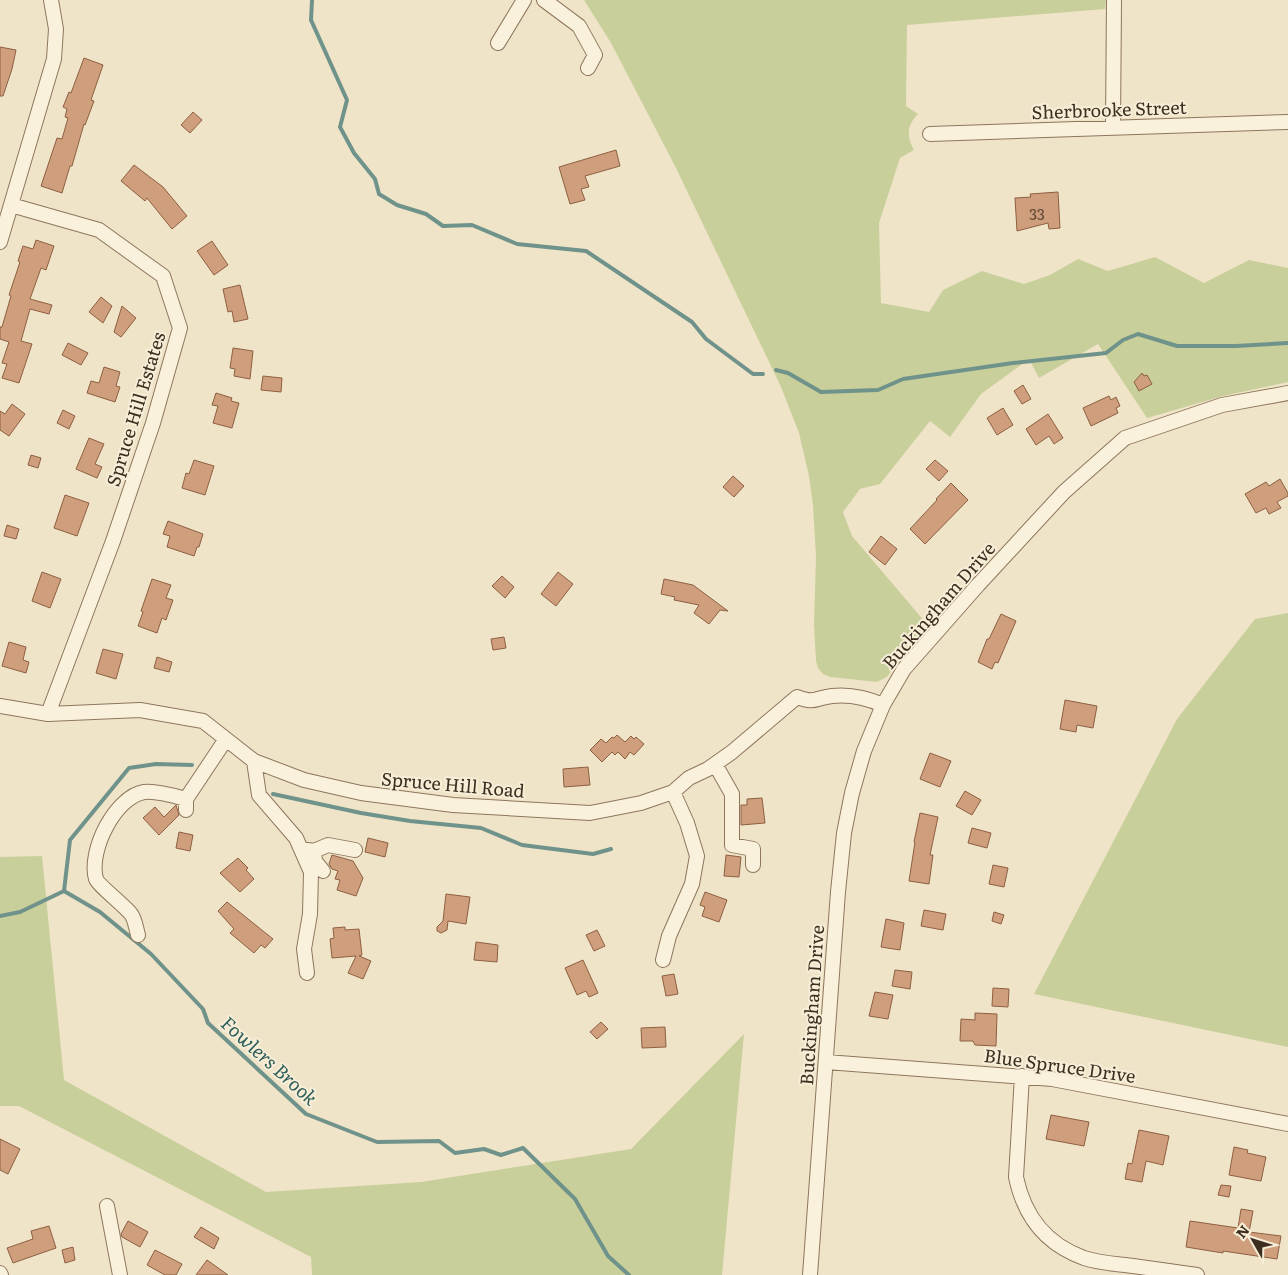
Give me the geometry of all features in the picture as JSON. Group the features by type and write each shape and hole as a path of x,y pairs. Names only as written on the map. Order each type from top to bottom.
{"street":[{"path":"0,242 54,59 56,30 51,0"},
{"path":"498,42 524,0"},
{"path":"544,0 579,26 594,55 588,68"},
{"path":"1114,0 1114,127"},
{"name":"Sherbrooke Street","path":"930,134 1288,122"},
{"name":"Spruce Hill Estates","path":"11,205 99,230 163,276 180,328 152,423 113,541 48,714"},
{"name":"Buckingham Drive","path":"810,1275 844,834 858,772 871,732 883,706 904,668 978,585 1064,492 1125,438 1222,405 1288,393"},
{"name":"Spruce Hill Road","path":"0,706 48,714 140,710 203,721 254,761 304,780 361,794 453,805 590,813 641,803 673,792 689,778 732,752 797,697 811,702 832,696 849,696 866,699 883,706"},
{"path":"138,935 133,916 96,880 94,857 101,837 107,824 127,800 144,792 186,805 226,739"},
{"path":"254,761 259,795 323,871"},
{"path":"715,764 732,794 732,846 753,849 753,864"},
{"path":"663,960 669,936 692,884 697,856 673,792"},
{"path":"307,850 328,845 355,850"},
{"path":"307,850 311,872 310,914 304,949 307,973"},
{"name":"Blue Spruce Drive","path":"826,1062 1022,1076 1084,1084 1288,1124"},
{"path":"1022,1076 1016,1177 1019,1194 1025,1210 1035,1223 1058,1244 1085,1258 1197,1275"},
{"path":"107,1206 120,1275"}],"green space":[{"path":"584,0 1106,0 1105,9 907,25 906,106 918,114 914,118 909,131 914,150 900,158 879,223 881,303 929,312 943,290 982,271 1024,284 1050,275 1078,259 1108,271 1155,257 1204,283 1249,260 1288,268 1288,382 1223,396 1147,418 1098,344 1039,378 1029,359 981,394 950,437 930,421 880,484 860,489 843,512 852,536 926,623 887,677 877,682 830,677 823,674 818,668 816,661 814,625 816,556 813,505 809,476 799,433 781,387 676,168 611,43"},
{"path":"1288,613 1288,1047 1034,994 1177,719 1255,619"},
{"path":"42,856 64,1080 266,1192 421,1182 631,1149 744,1034 722,1275 312,1275 311,1257 19,1106 0,1106 0,857"}],"building":[{"path":"0,47 16,50 3,96 0,96"},
{"path":"84,58 103,65 91,100 94,101 84,124 62,193 41,186 57,138 62,139 68,118 65,117 67,109 63,107 69,92 71,93"},
{"path":"193,112 202,120 190,133 181,125"},
{"path":"616,150 620,166 585,176 589,187 581,189 585,200 570,204 559,167"},
{"path":"134,165 163,187 187,216 172,229 147,198 145,201 121,181"},
{"path":"1058,192 1060,228 1049,229 1048,223 1017,231 1015,198 1031,197 1030,194"},
{"path":"36,240 54,246 46,270 41,268 30,299 52,305 49,314 30,309 21,341 32,344 19,383 2,378 7,364 2,363 9,342 0,339 0,327 2,327 11,296 9,295 20,262 18,261 23,246 33,249"},
{"path":"212,241 228,265 214,275 197,251"},
{"path":"240,285 248,319 234,322 232,311 228,312 223,289"},
{"path":"101,297 112,306 103,323 89,312"},
{"path":"122,306 136,318 121,337 114,332"},
{"path":"68,343 88,353 81,365 62,355"},
{"path":"233,348 253,351 250,379 234,376 235,369 230,368"},
{"path":"104,367 120,372 116,386 120,387 115,402 87,393 91,381 99,383"},
{"path":"1142,373 1144,376 1147,375 1152,384 1139,391 1134,382"},
{"path":"263,376 282,378 281,392 261,390"},
{"path":"1023,385 1031,399 1022,404 1014,391"},
{"path":"216,393 232,398 231,401 239,403 232,428 213,423 218,406 212,405"},
{"path":"1109,396 1111,400 1116,397 1120,406 1116,408 1118,413 1091,426 1083,408"},
{"path":"12,404 25,414 9,436 0,430 0,411 5,414"},
{"path":"1003,408 1013,425 997,435 987,418"},
{"path":"63,410 75,416 69,429 57,423"},
{"path":"1048,414 1063,438 1054,444 1049,436 1036,445 1026,429"},
{"path":"89,438 104,444 95,464 102,467 97,478 76,469"},
{"path":"31,455 41,458 38,468 28,465"},
{"path":"194,460 214,466 205,495 182,488 186,473 189,474"},
{"path":"935,460 948,471 939,481 926,469"},
{"path":"733,476 744,486 734,497 723,487"},
{"path":"1280,479 1288,493 1288,496 1277,502 1281,508 1269,514 1266,508 1256,513 1245,494 1266,482 1269,486"},
{"path":"951,483 968,500 925,544 910,529"},
{"path":"65,495 89,503 77,536 54,528"},
{"path":"168,521 203,534 194,556 167,547 170,536 163,534"},
{"path":"7,525 19,529 16,539 4,536"},
{"path":"881,536 897,549 885,565 869,552"},
{"path":"42,572 61,579 50,608 32,601"},
{"path":"558,572 573,584 556,606 541,594"},
{"path":"502,576 514,587 505,598 492,586"},
{"path":"152,579 171,585 166,598 173,600 166,620 162,618 157,633 138,626"},
{"path":"664,579 693,585 728,611 720,610 709,624 694,613 699,605 674,600 675,597 661,594"},
{"path":"1001,614 1016,621 998,663 995,662 992,669 978,662 987,639 989,639"},
{"path":"504,637 506,648 493,650 491,639"},
{"path":"9,642 26,647 23,660 29,662 26,673 2,666"},
{"path":"103,649 123,654 116,679 96,673"},
{"path":"157,657 172,662 169,672 154,668"},
{"path":"1065,700 1097,706 1093,728 1077,725 1076,732 1060,729"},
{"path":"617,735 625,742 631,736 634,739 636,737 644,744 634,755 630,752 625,759 618,752 615,755 612,752 602,762 590,750 601,739 606,743"},
{"path":"930,753 951,761 940,787 920,779"},
{"path":"588,767 590,785 564,787 563,769"},
{"path":"965,791 981,800 972,815 956,806"},
{"path":"762,798 765,823 741,825 741,805 747,805 747,799"},
{"path":"176,805 179,815 159,835 143,818 155,807 164,817"},
{"path":"920,813 938,817 930,855 933,855 929,884 909,881"},
{"path":"972,828 991,833 987,848 968,843"},
{"path":"179,832 193,835 190,851 176,848"},
{"path":"368,838 388,843 385,857 365,852"},
{"path":"332,855 353,861 363,878 356,896 337,890 340,880 335,879 338,871 332,869 329,864"},
{"path":"726,855 741,857 739,877 724,876"},
{"path":"238,858 248,868 246,870 254,879 240,892 220,873"},
{"path":"993,865 1008,868 1004,887 989,884"},
{"path":"705,892 727,900 719,922 702,916 705,907 700,905"},
{"path":"446,894 470,897 466,924 448,921 447,930 441,933 437,931 437,927 443,921"},
{"path":"227,902 273,939 265,948 261,945 254,953 230,933 234,929 218,911"},
{"path":"924,910 946,914 943,930 921,926"},
{"path":"994,912 1004,915 1001,924 992,921"},
{"path":"886,919 904,923 900,950 881,947"},
{"path":"345,927 345,930 359,929 362,955 359,956 371,961 363,979 348,973 356,956 332,958 330,939 334,938 333,928"},
{"path":"597,930 605,946 594,951 586,935"},
{"path":"476,942 498,945 497,962 474,960"},
{"path":"583,960 598,993 589,997 586,991 577,995 565,968"},
{"path":"895,970 912,972 910,989 892,986"},
{"path":"674,974 678,994 666,996 662,976"},
{"path":"993,988 1009,989 1008,1007 992,1006"},
{"path":"875,992 893,995 888,1019 869,1016"},
{"path":"975,1013 997,1014 996,1046 975,1045 973,1041 960,1041 961,1019 975,1020"},
{"path":"601,1022 608,1029 597,1039 590,1032"},
{"path":"665,1027 666,1047 642,1048 641,1028"},
{"path":"1051,1115 1089,1122 1084,1146 1046,1139"},
{"path":"1139,1130 1169,1136 1163,1165 1146,1161 1142,1182 1125,1179 1128,1163 1132,1164"},
{"path":"0,1139 20,1149 8,1174 0,1170"},
{"path":"1234,1147 1248,1150 1247,1153 1266,1157 1261,1181 1229,1175"},
{"path":"1221,1185 1231,1186 1229,1197 1218,1195"},
{"path":"1241,1209 1253,1211 1249,1232 1281,1236 1277,1259 1186,1247 1190,1221 1238,1228"},
{"path":"128,1221 148,1232 140,1247 122,1237 121,1234"},
{"path":"49,1226 56,1248 13,1263 7,1248 33,1239 31,1231"},
{"path":"201,1227 219,1238 214,1249 194,1237"},
{"path":"73,1247 75,1260 65,1263 62,1250"},
{"path":"155,1250 182,1264 176,1275 165,1275 147,1265"},
{"path":"207,1260 228,1275 196,1275"}],"waterway":[{"path":"312,0 311,20 347,100 340,127 354,153 375,179 379,194 397,205 426,214 443,226 472,225 517,244 586,251 692,322 706,339 753,374 763,374"},
{"path":"776,370 788,373 821,392 878,390 903,379 1013,363 1106,353 1123,340 1138,334 1177,346 1236,346 1288,343"},
{"path":"64,891 70,840 129,768 156,764 192,765"},
{"path":"273,794 361,813 410,821 481,828 522,845 593,854 611,849"},
{"name":"Fowlers Brook","path":"64,891 100,912 151,954 203,1009 208,1023 306,1114 377,1142 439,1141 455,1153 484,1149 501,1155 523,1148 575,1199 608,1256 629,1275"},
{"name":"Fowlers Brook","path":"0,916 20,912 64,891"}]}
